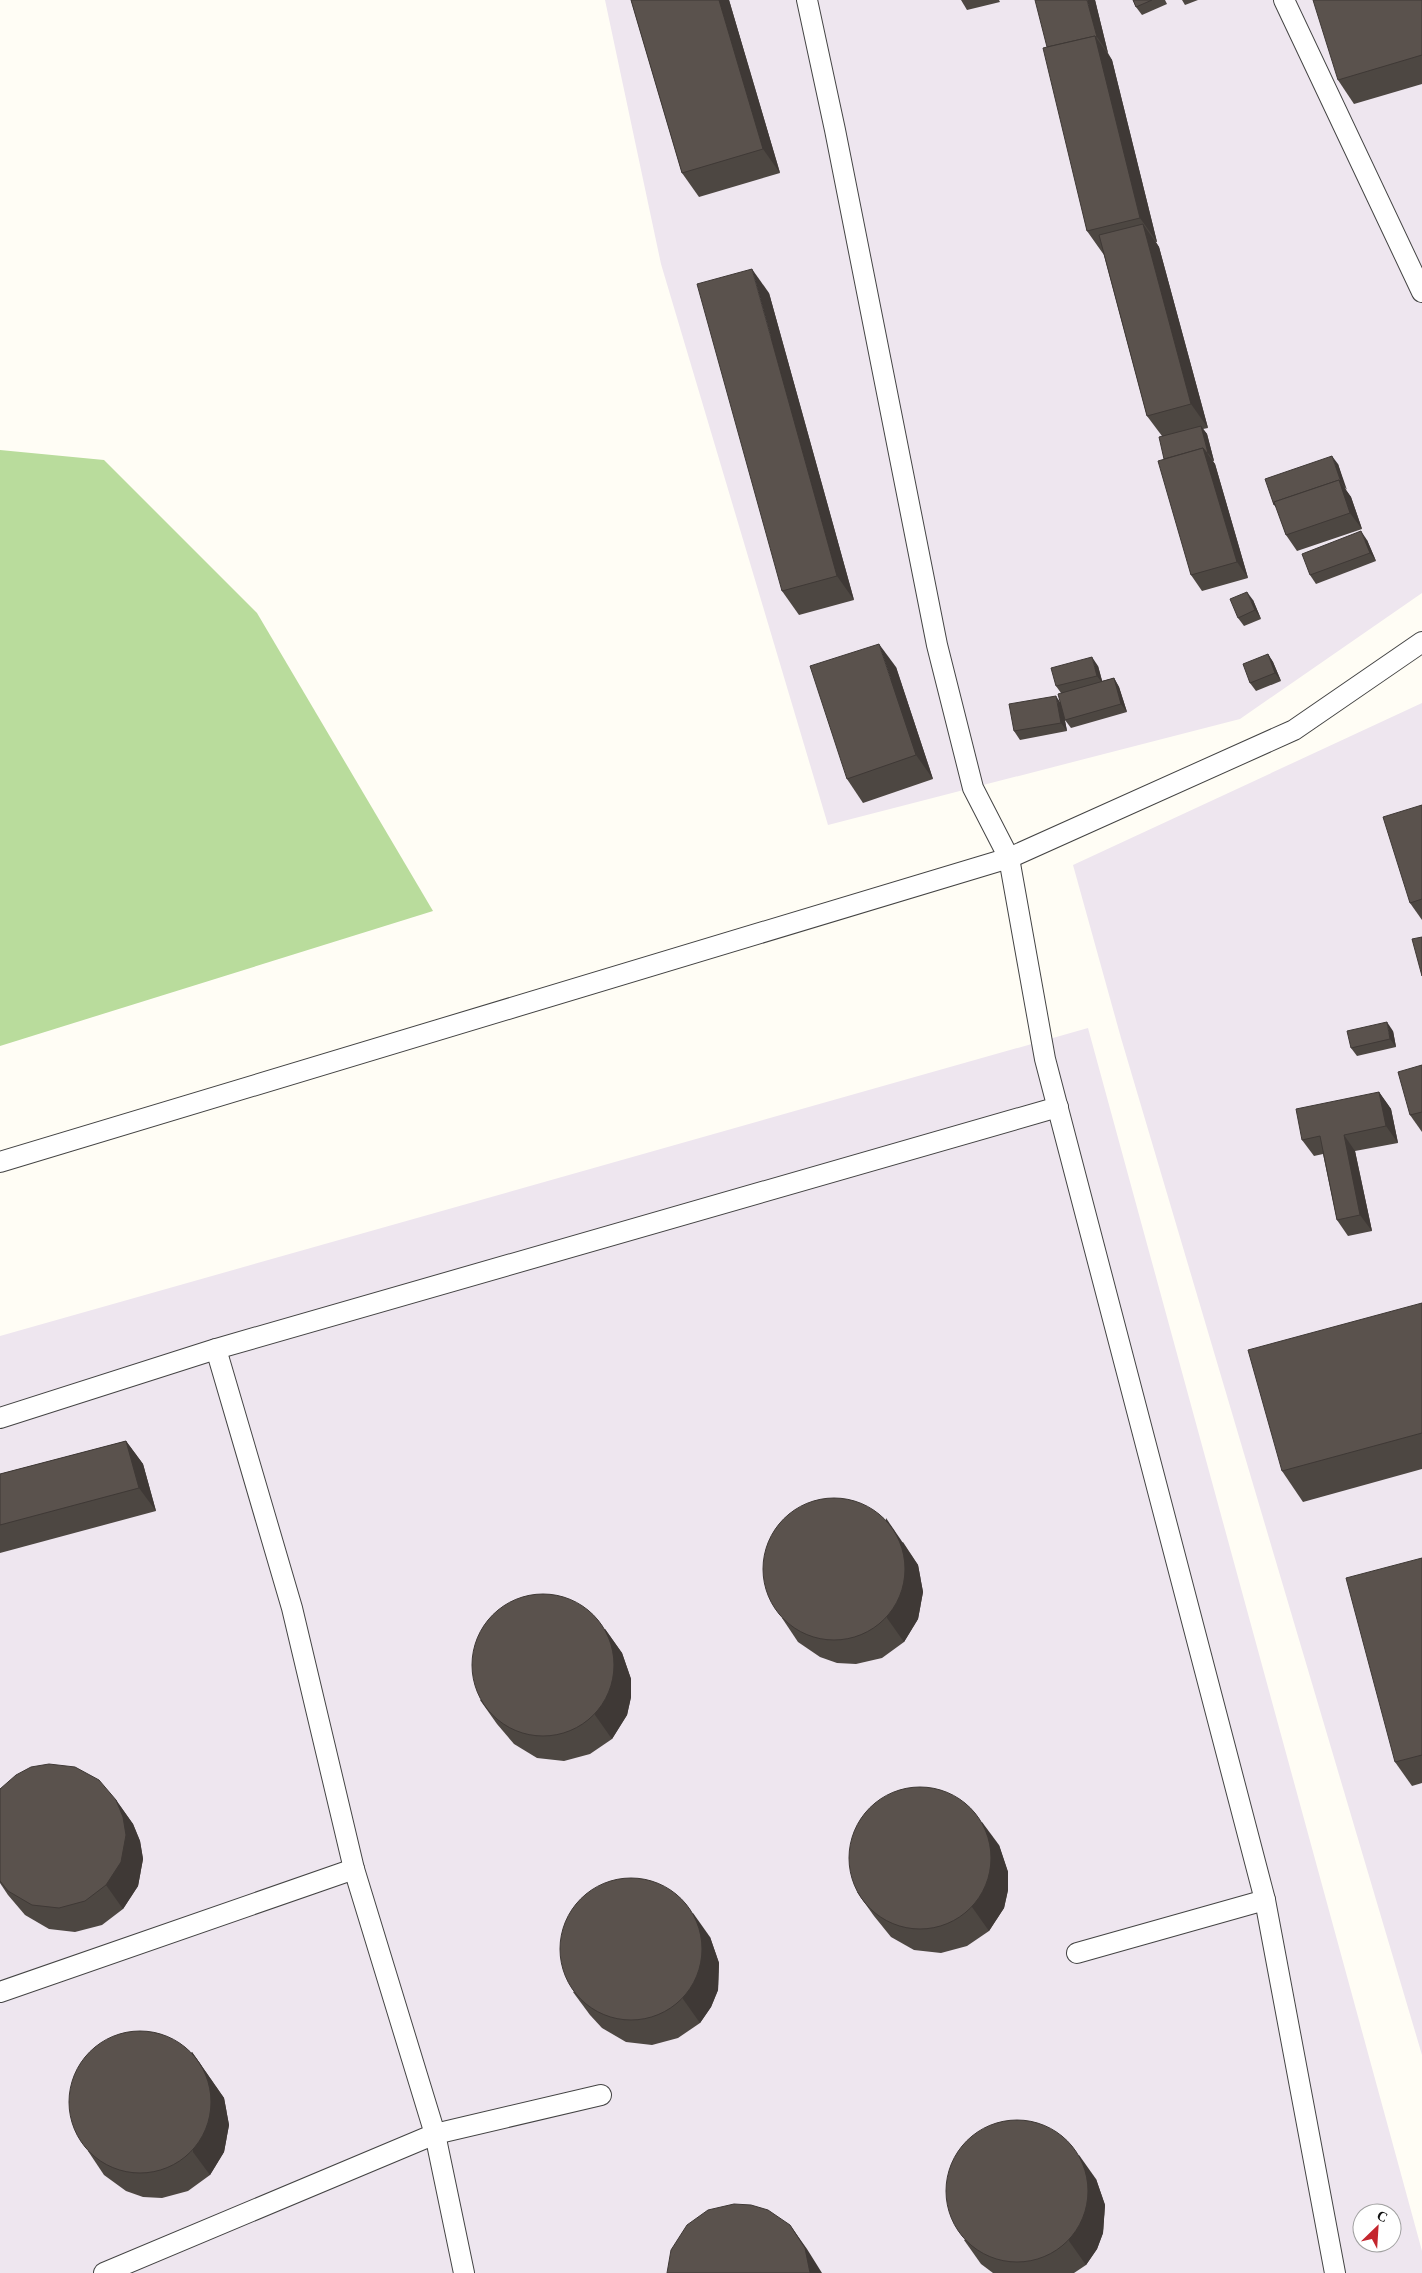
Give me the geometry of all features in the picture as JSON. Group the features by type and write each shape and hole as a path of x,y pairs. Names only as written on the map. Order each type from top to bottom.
{"lane":[{"path":"807,0 835,130 937,645 973,788 1009,858 1045,1059 1265,1900 1335,2273"},
{"path":"1284,0 1422,292"},
{"path":"0,1162 1009,858 1294,730 1422,642"},
{"path":"0,1418 216,1348 1058,1107"},
{"path":"216,1348 292,1608 354,1870 435,2134 464,2273"},
{"path":"0,1992 354,1870"},
{"path":"1077,1953 1265,1900"},
{"path":"104,2273 435,2134 601,2095"}],"shaded area":[{"path":"605,0 1422,0 1422,593 1240,719 828,825 661,264"},
{"path":"1422,703 1422,2055 1121,1038 1073,865"},
{"path":"1088,1028 1422,2251 1422,2273 0,2273 0,1336"}],"green space":[{"path":"0,450 104,460 257,613 433,911 0,1046"}],"building":[{"path":"631,0 719,0 763,149 682,173"},
{"path":"1035,0 1087,0 1097,37 1047,47"},
{"path":"1133,0 1152,0 1136,7"},
{"path":"1313,0 1422,0 1422,55 1338,80"},
{"path":"1095,36 1140,218 1087,231 1043,48"},
{"path":"1143,224 1191,404 1147,416 1099,235"},
{"path":"752,269 837,576 782,591 697,284"},
{"path":"1201,426 1208,453 1203,448 1164,459 1159,437"},
{"path":"1203,448 1237,562 1191,575 1158,461"},
{"path":"1332,456 1341,482 1339,480 1274,502 1274,505 1265,479"},
{"path":"1339,480 1350,513 1286,535 1274,502"},
{"path":"1361,531 1370,553 1310,575 1302,554"},
{"path":"1247,592 1255,610 1238,618 1230,599"},
{"path":"879,644 916,755 847,779 810,666"},
{"path":"1268,654 1275,673 1250,683 1243,664"},
{"path":"1092,657 1097,676 1056,686 1051,668"},
{"path":"1114,678 1121,704 1065,720 1058,694"},
{"path":"1056,696 1061,723 1014,731 1009,704"},
{"path":"1422,805 1422,899 1410,903 1383,817"},
{"path":"1422,937 1422,976 1412,939"},
{"path":"1387,1022 1390,1039 1351,1048 1347,1031"},
{"path":"1422,1065 1422,1112 1410,1115 1398,1072"},
{"path":"1379,1092 1386,1126 1344,1135 1360,1215 1337,1220 1320,1136 1302,1140 1296,1109"},
{"path":"1422,1303 1422,1433 1282,1471 1248,1350"},
{"path":"126,1441 139,1488 0,1525 0,1474"},
{"path":"834,1498 848,1499 861,1503 874,1510 884,1519 893,1529 900,1542 904,1555 904,1583 900,1596 893,1609 884,1619 874,1628 861,1635 848,1639 834,1640 820,1639 807,1635 794,1628 784,1619 775,1609 768,1596 764,1583 763,1569 764,1555 768,1542 775,1529 784,1519 794,1510 807,1503 820,1499"},
{"path":"1422,1558 1422,1755 1395,1762 1346,1578"},
{"path":"543,1594 557,1595 570,1599 583,1606 593,1615 602,1625 609,1638 613,1651 613,1679 609,1692 602,1705 593,1715 583,1724 570,1731 557,1735 543,1736 529,1735 516,1731 503,1724 493,1715 484,1705 477,1692 473,1679 472,1665 473,1651 477,1638 484,1625 493,1615 503,1606 516,1599 529,1595"},
{"path":"49,1764 75,1767 99,1780 116,1800 123,1817 126,1835 121,1862 106,1885 85,1901 59,1908 32,1905 8,1891 0,1881 0,1789 16,1775 31,1767"},
{"path":"920,1787 934,1788 947,1792 960,1799 970,1808 979,1818 986,1831 990,1844 990,1872 986,1885 979,1898 970,1908 960,1917 947,1924 934,1928 920,1929 906,1928 893,1924 880,1917 870,1908 861,1898 854,1885 850,1872 849,1858 850,1844 854,1831 861,1818 870,1808 880,1799 893,1792 906,1788"},
{"path":"631,1878 645,1879 658,1883 671,1890 681,1899 690,1909 697,1922 701,1935 701,1963 697,1976 690,1989 681,1999 671,2008 658,2015 645,2019 631,2020 617,2019 604,2015 591,2008 581,1999 572,1989 565,1976 561,1963 560,1949 561,1935 565,1922 572,1909 581,1899 591,1890 604,1883 617,1879"},
{"path":"140,2031 154,2032 167,2036 180,2043 190,2052 199,2062 206,2075 210,2088 210,2116 206,2129 199,2142 190,2152 180,2161 167,2168 154,2172 140,2173 126,2172 113,2168 100,2161 90,2152 81,2142 74,2129 70,2116 69,2102 70,2088 74,2075 81,2062 90,2052 100,2043 113,2036 126,2032"},
{"path":"1017,2120 1031,2121 1044,2125 1057,2132 1067,2141 1076,2151 1083,2164 1087,2177 1087,2205 1083,2218 1076,2231 1067,2241 1057,2250 1044,2257 1031,2261 1017,2262 1003,2261 990,2257 977,2250 967,2241 958,2231 951,2218 947,2205 946,2191 947,2177 951,2164 958,2151 967,2141 977,2132 990,2125 1003,2121"},
{"path":"734,2204 751,2205 768,2210 790,2225 805,2248 810,2273 667,2273 671,2250 687,2225 708,2210"}]}
